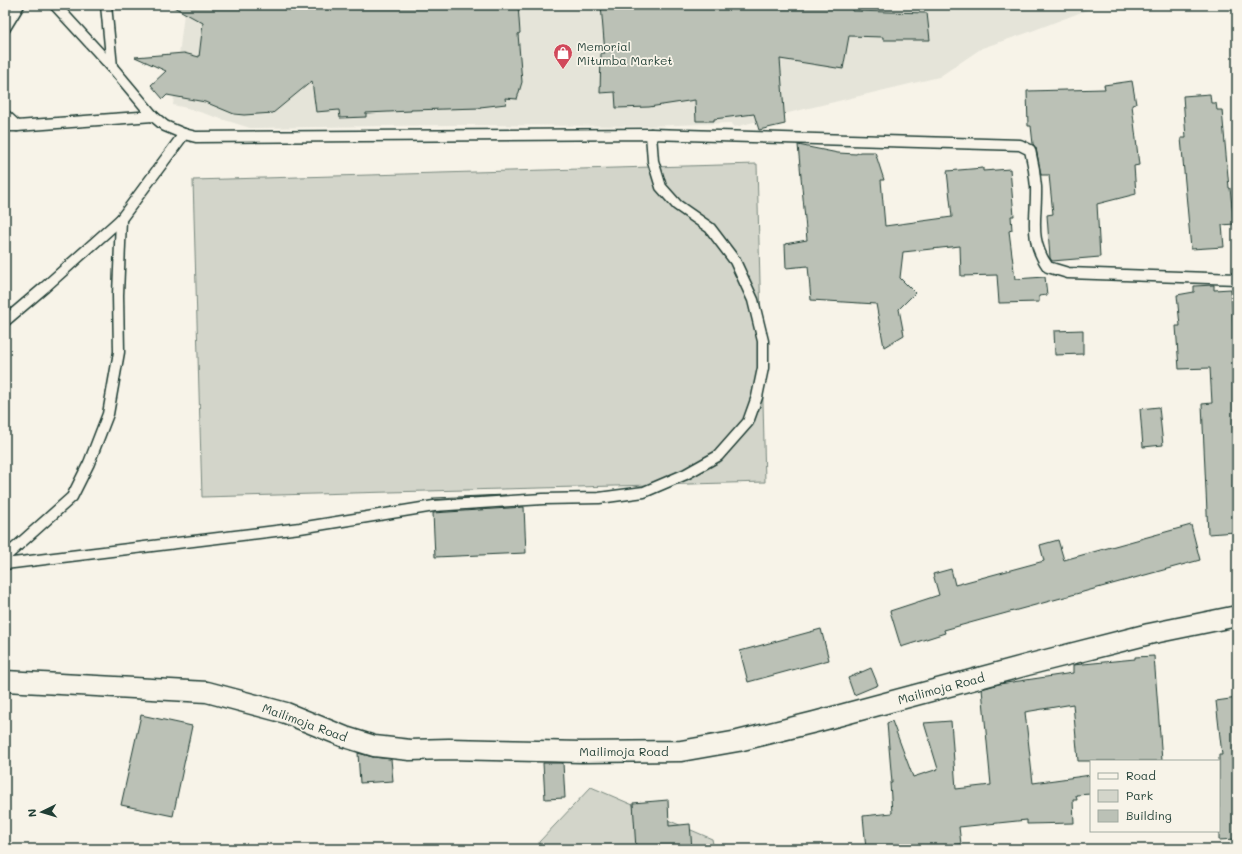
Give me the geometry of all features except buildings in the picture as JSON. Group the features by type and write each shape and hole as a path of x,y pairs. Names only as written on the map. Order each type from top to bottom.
{"street":[{"name":"Mailimoja Road","path":"5,681 207,692 286,713 345,737 374,746 410,750 449,749 582,752 681,751 738,741 1149,634 1237,616"}],"lane":[{"path":"5,28 19,5"},
{"path":"55,5 112,67 153,116 165,126 196,137 651,134 1020,145 1030,150 1036,187 1034,235 1040,256 1048,267 1068,272 1237,280"},
{"path":"106,5 112,67"},
{"path":"5,115 17,126"},
{"path":"5,126 153,116"},
{"path":"5,321 121,219 184,134"},
{"path":"5,564 300,528 434,506 542,499 599,498 644,492 686,474 718,456 748,422 757,397 763,368 763,341 753,300 735,261 710,228 676,204 661,187 653,161 651,134"},
{"path":"5,557 72,497 89,463 108,414 119,352 118,295 121,219"}],"shaded area":[{"name":"Memorial Mitumba Market","path":"185,5 1100,5 1024,34 982,48 939,77 735,127 731,123 648,126 451,125 250,128 173,105"}],"green space":[{"path":"757,164 765,482 202,497 193,180"},
{"path":"591,787 712,839 714,849 540,849 539,842"}],"place":[{"name":"Memorial Mitumba Market","path":"563,70"}]}
